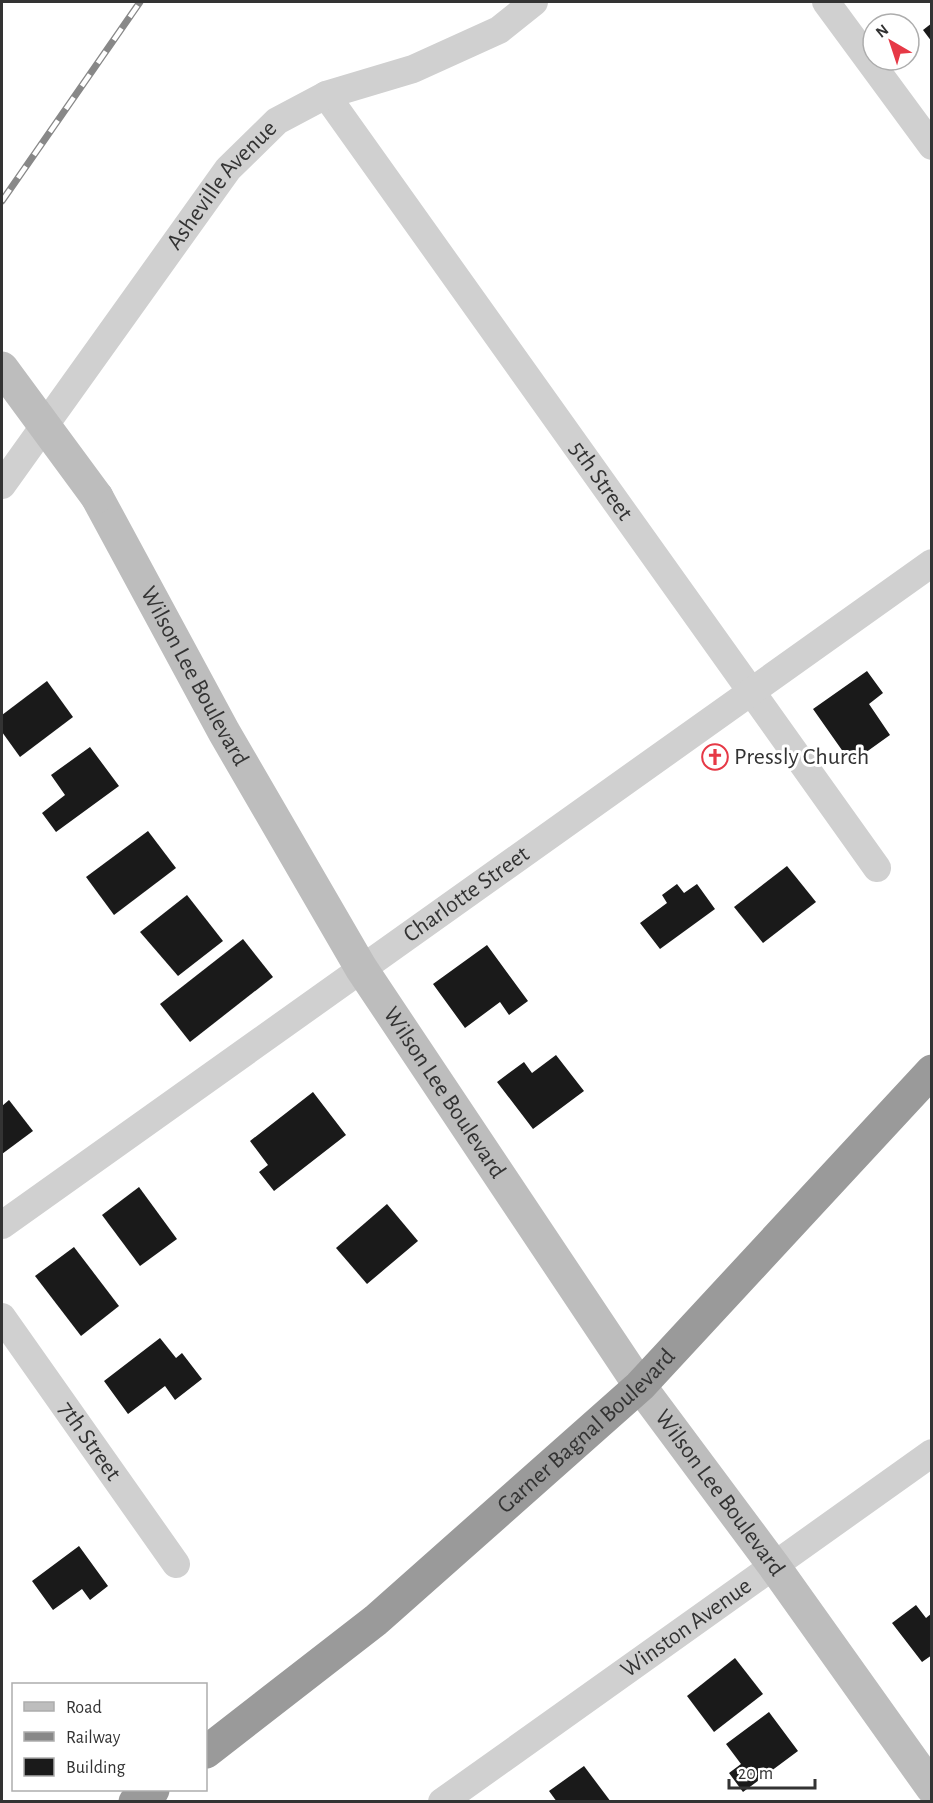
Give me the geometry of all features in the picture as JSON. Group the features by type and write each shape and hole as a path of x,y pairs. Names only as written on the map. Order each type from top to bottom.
{"highway":[{"name":"Garner Bagnal Boulevard","path":"207,1751 375,1620 640,1386 932,1071"},
{"path":"135,1802 152,1791"}],"street":[{"name":"Asheville Avenue","path":"2,485 228,169 276,121 326,95 413,69 499,30 534,2"},
{"path":"826,2 932,146"},
{"name":"5th Street","path":"326,95 877,868"},
{"name":"Wilson Lee Boulevard","path":"2,368 97,497 224,732 361,968 640,1386 774,1566 932,1788"},
{"name":"Charlotte Street","path":"2,1225 932,563"},
{"name":"7th Street","path":"2,1317 176,1564"},
{"name":"Winston Avenue","path":"442,1802 932,1454"}],"building":[{"path":"932,23 932,42 923,30"},
{"path":"867,671 883,693 869,704 890,735 851,763 813,709"},
{"path":"47,681 73,717 20,757 2,732 2,715"},
{"path":"90,747 119,786 56,832 42,813 65,795 51,775"},
{"path":"148,831 176,868 114,915 86,877"},
{"path":"787,866 816,902 763,943 734,907"},
{"path":"677,884 684,893 697,884 715,909 660,949 640,923 667,903 662,895"},
{"path":"187,895 223,941 178,976 140,932"},
{"path":"243,939 273,977 190,1042 160,1004"},
{"path":"487,945 528,1001 509,1015 500,1002 465,1028 433,984"},
{"path":"556,1055 584,1091 533,1129 497,1082 524,1062 532,1073"},
{"path":"313,1092 346,1135 274,1191 259,1172 268,1165 250,1141"},
{"path":"9,1100 33,1131 2,1154 2,1106"},
{"path":"139,1187 177,1239 140,1266 102,1215"},
{"path":"387,1204 418,1241 367,1284 336,1248"},
{"path":"74,1247 119,1306 81,1336 35,1276"},
{"path":"160,1338 176,1358 182,1353 202,1379 175,1400 165,1386 128,1414 104,1381"},
{"path":"79,1546 108,1586 90,1600 82,1589 53,1610 32,1581"},
{"path":"916,1605 926,1618 932,1613 932,1655 922,1662 892,1623"},
{"path":"735,1658 763,1694 714,1732 687,1696"},
{"path":"769,1712 798,1751 743,1792 729,1773 741,1764 726,1744"},
{"path":"584,1766 611,1802 557,1802 549,1791"}],"railway":[{"path":"2,201 140,2"}],"place":[{"name":"Pressly Church","path":"715,757"}]}
